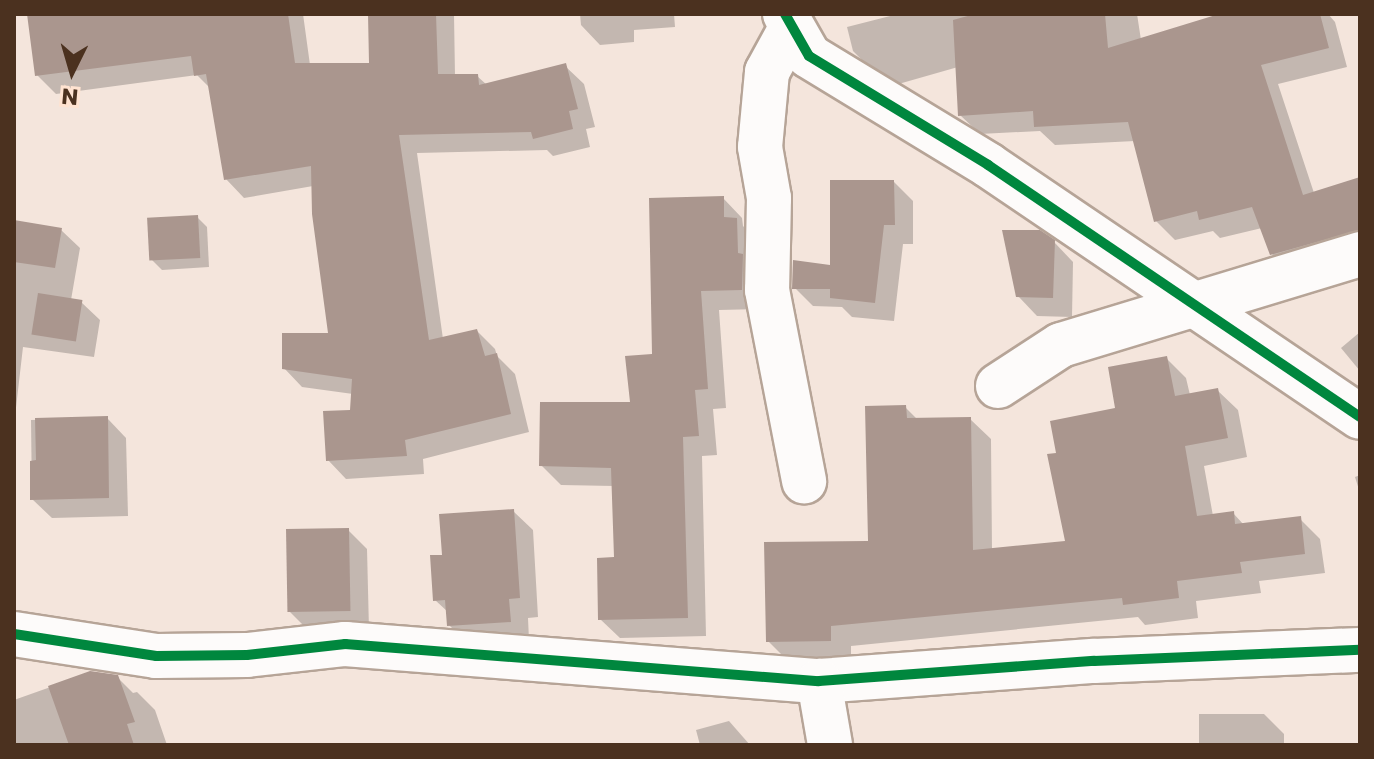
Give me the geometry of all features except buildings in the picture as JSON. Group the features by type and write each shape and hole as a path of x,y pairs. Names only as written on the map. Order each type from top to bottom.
{"street":[{"path":"788,21 809,56 988,165 1360,417"},
{"path":"788,21 767,72 760,147 769,198 767,290 804,481"},
{"path":"998,386 1061,345 1360,254"},
{"path":"14,634 156,656 247,655 345,644 819,681 1094,661 1360,650"},
{"path":"819,681 830,745"}],"cycle path":[{"path":"785,14 809,56 988,165 1360,417"},
{"path":"14,634 156,656 247,655 345,644 819,681 1094,661 1360,650"}]}
